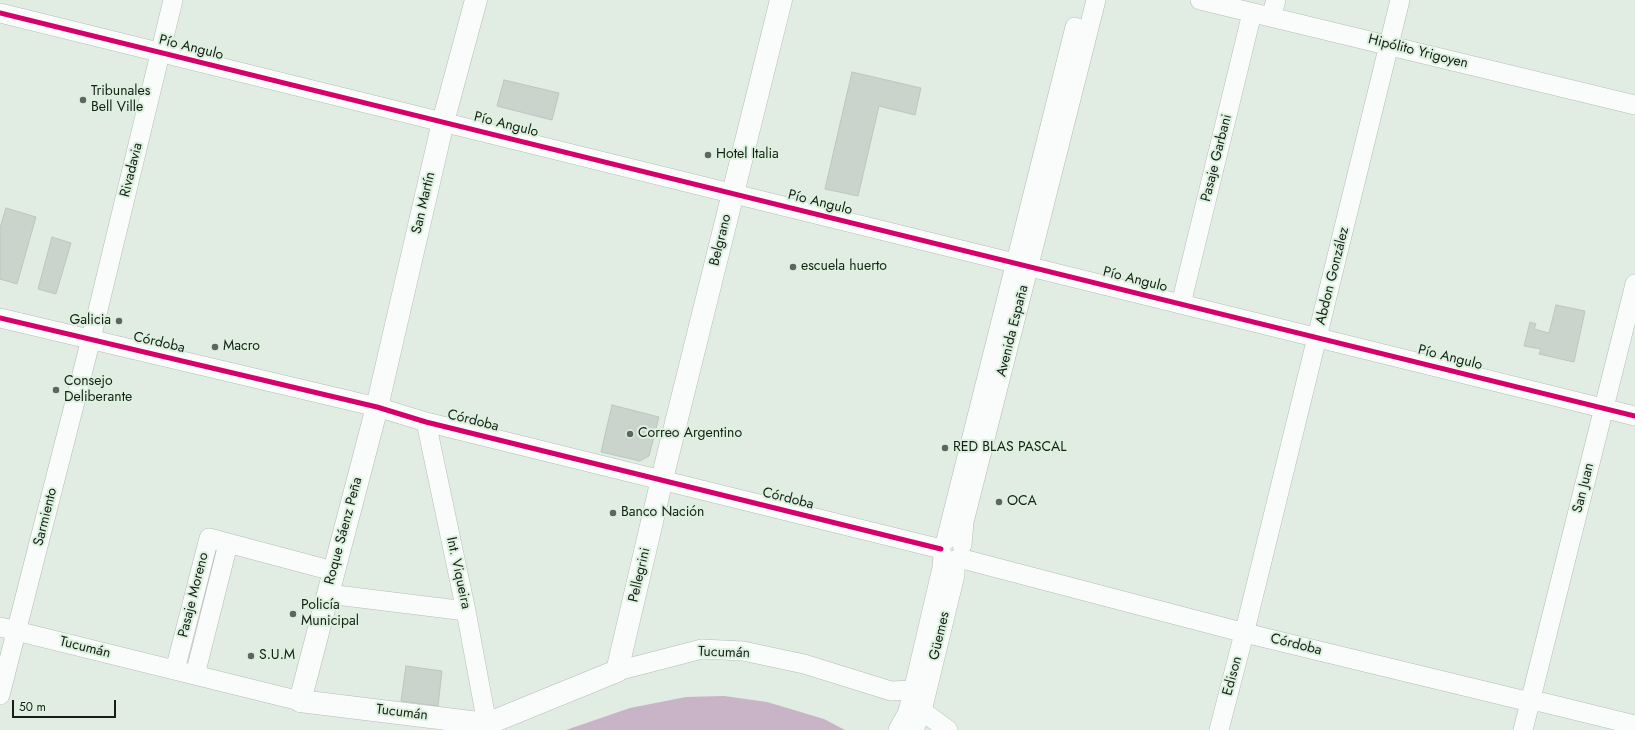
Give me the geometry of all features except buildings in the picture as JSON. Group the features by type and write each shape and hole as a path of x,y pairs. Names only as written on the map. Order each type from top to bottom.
{"main road":[{"name":"Belgrano","path":"662,479 781,0"},
{"name":"San Martín","path":"377,407 442,122 471,3"},
{"name":"Roque Sáenz Peña","path":"300,701 377,407"},
{"name":"Pellegrini","path":"617,671 662,479"},
{"name":"Tucumán","path":"300,701 488,727 617,671"}],"street":[{"name":"Rivadavia","path":"91,339 173,0"},
{"name":"Avenida España","path":"953,551 1022,265 1082,0"},
{"name":"Avenida España","path":"1022,265 1096,0"},
{"name":"Hipólito Yrigoyen","path":"1200,0 1252,13 1273,9 1390,46 1635,105"},
{"name":"Abdon González","path":"1246,627 1390,46 1400,0"},
{"name":"Pío Angulo","path":"0,13 1635,416"},
{"name":"Pasaje Garbani","path":"1181,304 1252,13"},
{"name":"San Juan","path":"1523,730 1635,284"},
{"name":"Córdoba","path":"0,318 377,407 426,422 953,551 1246,627 1531,697 1635,717"},
{"name":"Sarmiento","path":"0,695 8,629 91,339"},
{"name":"Int. Viqueira","path":"426,422 466,611 488,727"},
{"name":"Pasaje Moreno","path":"175,670 209,538 333,571"},
{"name":"Pasaje Moreno","path":"195,675 228,544"},
{"name":"Güemes","path":"916,700 954,575 953,551"},
{"path":"328,594 466,611"},
{"name":"Edison","path":"1219,730 1246,627"},
{"name":"Tucumán","path":"8,629 300,701"},
{"name":"Tucumán","path":"617,671 702,649 743,651 804,664 916,700"},
{"name":"Córdoba","path":"1531,697 1540,702 1635,725"},
{"path":"898,730 916,700"},
{"path":"914,730 916,700"},
{"path":"916,700 948,730"}],"shaded area":[{"path":"724,696 767,702 824,719 845,730 566,730 630,708 686,697"}],"cycle path":[{"path":"0,13 1635,416"},
{"path":"0,318 377,407 426,422 941,549"}],"place":[{"name":"Tribunales Bell Ville","path":"83,100"},
{"name":"Hotel Italia","path":"708,155"},
{"name":"escuela huerto","path":"793,267"},
{"name":"Galicia","path":"119,321"},
{"name":"Macro","path":"215,347"},
{"name":"Consejo Deliberante","path":"56,390"},
{"name":"Correo Argentino","path":"630,434"},
{"name":"RED BLAS PASCAL","path":"945,448"},
{"name":"OCA","path":"999,502"},
{"name":"Banco Nación","path":"613,513"},
{"name":"Policía Municipal","path":"293,614"},
{"name":"S.U.M","path":"251,656"}]}
